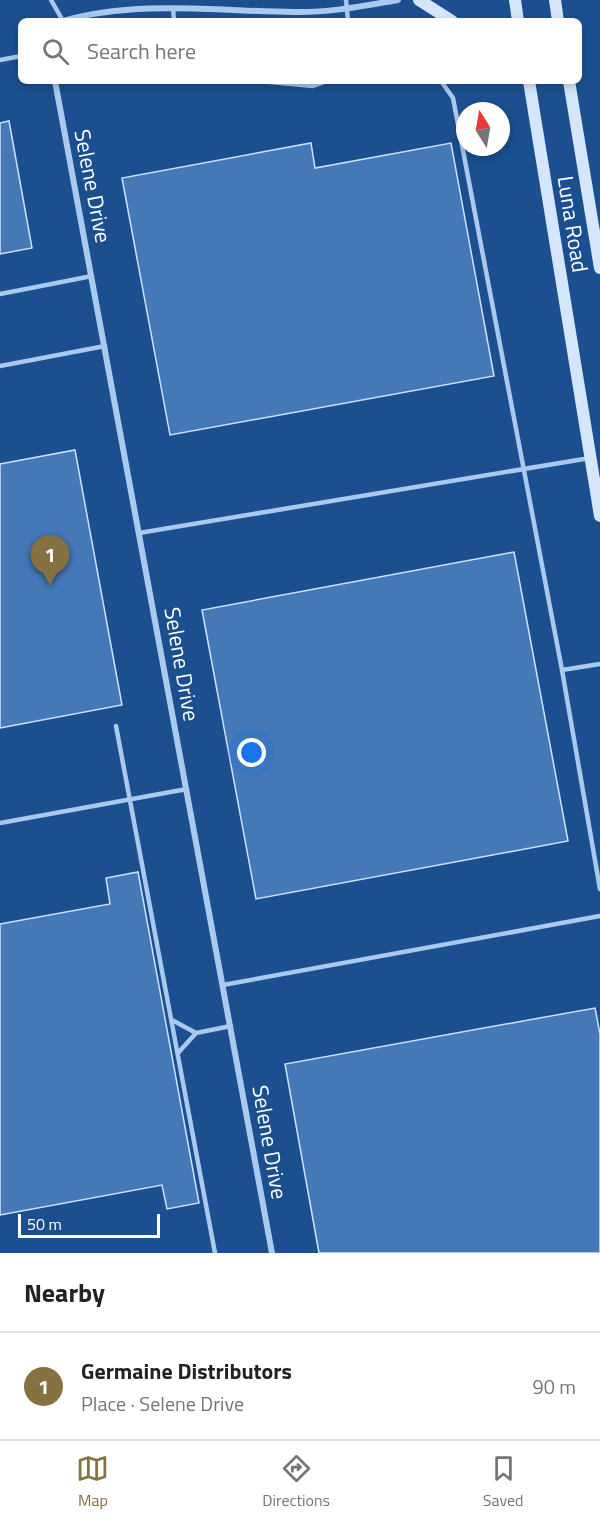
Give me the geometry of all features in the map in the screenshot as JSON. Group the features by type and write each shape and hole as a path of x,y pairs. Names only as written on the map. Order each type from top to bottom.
{"main road":[{"path":"419,0 447,18"},
{"path":"514,0 517,18"},
{"path":"555,0 558,18"},
{"name":"Luna Road","path":"529,84 600,516"},
{"name":"Luna Road","path":"569,84 600,268"}],"street":[{"path":"71,18 84,13 130,7 295,13 347,9 398,0"},
{"name":"Selene Drive","path":"56,84 272,1253"}],"lane":[{"path":"51,0 61,18"},
{"path":"345,0 348,18"},
{"path":"173,8 174,18"},
{"path":"0,60 18,57"},
{"path":"292,84 313,86 319,84"},
{"path":"443,84 453,98 522,470 562,670 600,889"},
{"path":"0,294 92,276"},
{"path":"0,366 105,346"},
{"path":"139,533 591,458"},
{"path":"562,670 600,664"},
{"path":"116,726 215,1253"},
{"path":"0,823 187,789"},
{"path":"223,985 600,916"},
{"path":"171,1020 196,1033"},
{"path":"177,1053 196,1033 231,1026"}],"building":[{"path":"9,121 32,248 0,254 0,123"},
{"path":"311,143 315,168 451,143 494,376 170,435 122,178"},
{"path":"75,450 122,705 0,728 0,464"},
{"path":"514,552 568,841 256,899 202,610"},
{"path":"138,872 199,1203 167,1209 162,1185 0,1215 0,924 110,904 106,878"},
{"path":"595,1008 600,1034 600,1253 319,1253 285,1064"}],"place":[{"name":"Germaine Distributors","path":"50,585"}]}
